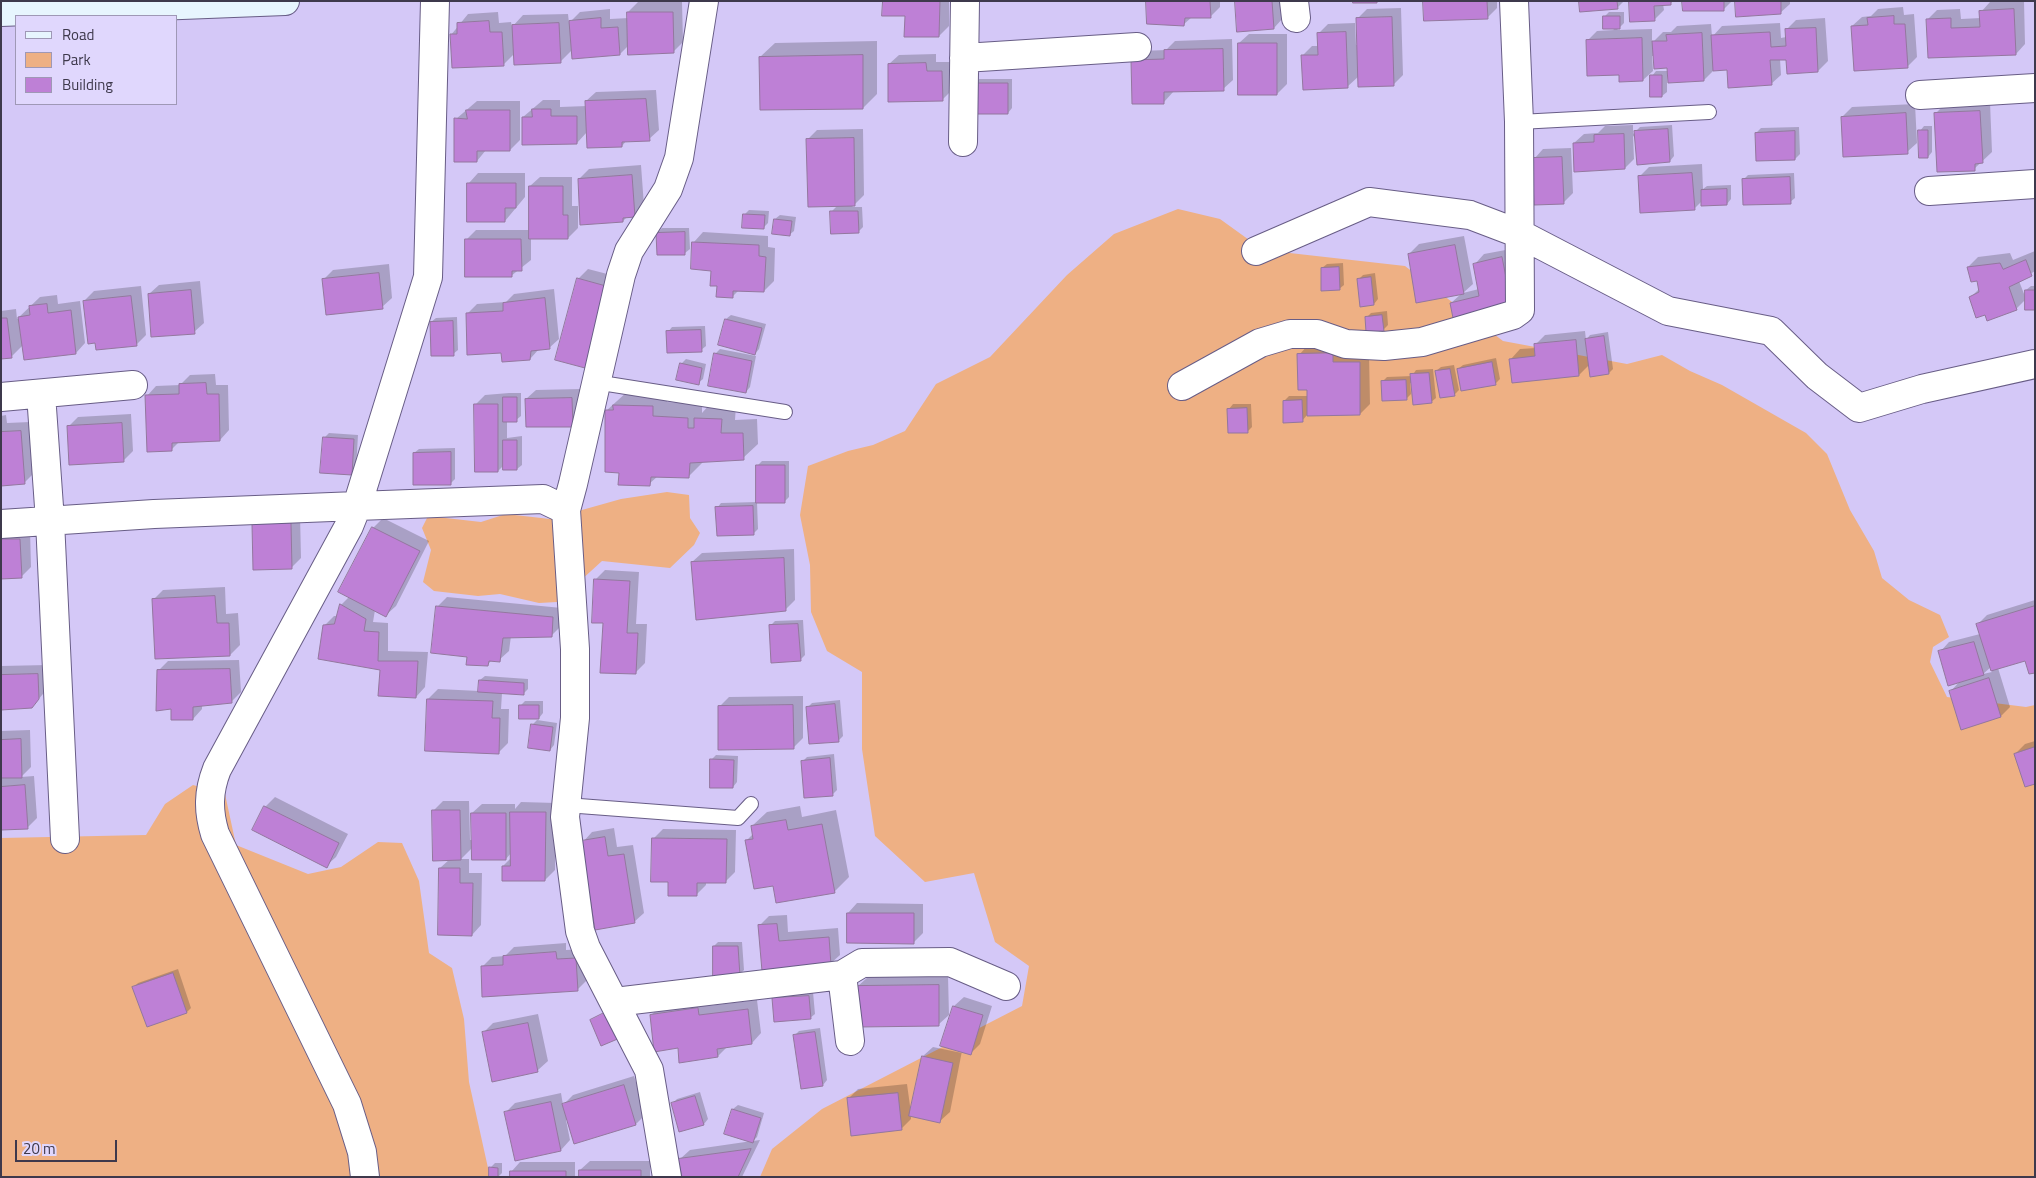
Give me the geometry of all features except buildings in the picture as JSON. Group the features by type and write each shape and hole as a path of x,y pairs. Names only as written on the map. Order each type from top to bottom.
{"street":[{"path":"1,12 284,1"},
{"path":"364,1177 362,1152 347,1104 215,834 208,813 211,783 217,769 349,526 357,506 428,277 435,1"},
{"path":"667,1177 649,1070 586,948 580,931 567,834 566,805 575,718 575,649 566,510 578,467 595,382 626,259 668,189 679,158 704,1"},
{"path":"963,142 965,1"},
{"path":"1182,386 1260,343 1290,334 1317,334 1346,344 1384,346 1422,342 1513,315 1520,310 1519,122 1514,1"},
{"path":"964,58 1137,47"},
{"path":"1920,95 2035,88"},
{"path":"1929,191 2035,184"},
{"path":"1256,251 1369,202 1470,216 1520,234 1668,311 1771,331 1817,376 1858,408 1922,389 2035,364"},
{"path":"1,398 133,385"},
{"path":"41,394 50,521 65,839"},
{"path":"1,524 357,506 543,499 566,510"},
{"path":"615,1002 842,975 862,963 950,962 1006,986"},
{"path":"842,975 850,1041"}],"lane":[{"path":"1519,122 1709,112"},
{"path":"595,382 785,412"},
{"path":"566,805 738,818 751,804"}],"green space":[{"path":"1178,209 1220,219 1263,250 1405,266 1503,341 1627,364 1662,355 1690,371 1722,385 1806,433 1827,454 1850,510 1874,551 1882,578 1909,600 1940,615 1949,637 1933,647 1930,662 1947,697 2026,707 2035,705 2035,1177 760,1177 772,1149 822,1109 1022,1006 1029,966 995,942 974,873 925,882 875,836 862,749 862,672 827,651 811,612 810,565 800,515 808,466 848,451 873,445 905,431 936,384 990,357 1067,275 1114,234"},
{"path":"667,492 689,495 690,518 700,533 694,545 670,568 602,561 557,602 539,603 500,594 478,596 434,591 423,582 431,550 422,528 428,516 481,522 506,514 550,519 621,499"},
{"path":"193,785 225,794 236,845 308,874 341,867 378,842 402,843 419,881 429,953 452,968 464,1019 469,1082 490,1177 1,1177 1,838 146,835 165,804"}]}
